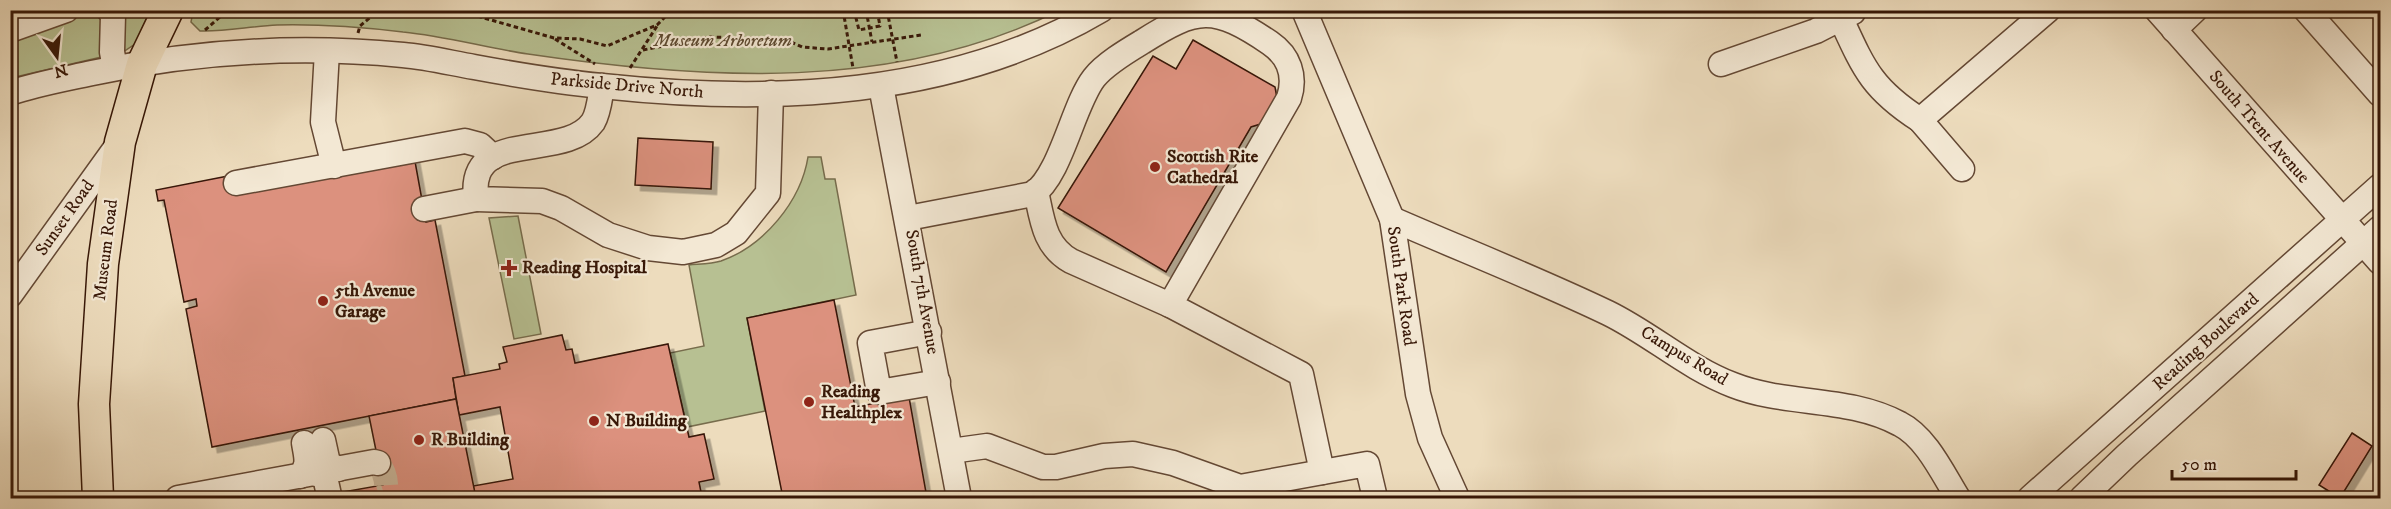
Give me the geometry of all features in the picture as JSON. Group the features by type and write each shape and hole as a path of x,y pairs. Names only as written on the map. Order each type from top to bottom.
{"main road":[{"name":"Museum Road","path":"98,498 94,404 96,336 102,264 129,66 168,10"}],"street":[{"path":"10,30 66,10"},
{"path":"109,10 113,15 112,52 129,66"},
{"name":"Parkside Drive North","path":"10,93 171,58 238,51 327,51 405,55 512,74 599,75 628,88 720,95 881,86 991,60 1059,33 1101,10"},
{"name":"South Park Road","path":"1304,10 1392,219 1418,394 1430,438 1457,498"},
{"path":"1920,120 2048,10"},
{"name":"South Trent Avenue","path":"2157,10 2380,262"},
{"path":"2174,30 2195,10"},
{"path":"2306,10 2380,94"},
{"path":"908,218 1021,197 1041,188 1094,78 1132,47 1165,27 1189,16 1207,14 1225,17 1246,27 1275,46 1284,55 1292,75 1289,98 1170,305"},
{"path":"1721,64 1816,31 1848,15 1866,73 1896,104 1920,120 1962,169"},
{"path":"327,51 323,122 334,166"},
{"path":"476,199 474,182 484,163 493,157 577,135 594,121 599,75"},
{"name":"South 7th Avenue","path":"881,86 908,218 959,498"},
{"path":"424,209 476,199 542,201 561,208 608,235 648,248 683,252 716,245 736,233 768,193 771,93"},
{"path":"236,183 465,141 480,145 493,157"},
{"name":"Sunset Road","path":"10,295 120,142"},
{"name":"Reading Boulevard","path":"2030,498 2380,186"},
{"path":"1036,191 1046,234 1057,251 1071,261 1170,305 1301,374 1322,472"},
{"name":"Campus Road","path":"1392,219 1607,312 1648,334 1706,373 1734,386 1775,396 1840,405 1902,424 1925,446 1958,498"},
{"name":"Reading Boulevard","path":"2082,498 2380,228"},
{"path":"929,332 870,343 879,392 938,382"},
{"path":"2213,336 2234,359"},
{"path":"313,441 307,468 325,477 329,495"},
{"path":"951,451 987,446 1043,467 1056,468 1104,456 1133,454 1173,463 1241,493 1322,472 1367,464 1375,498"},
{"path":"178,498 378,463"},
{"name":"Reading Boulevard","path":"2088,498 2112,469"}],"path":[{"path":"205,30 222,18 228,10"},
{"path":"358,53 357,35 360,26 379,10"},
{"path":"456,10 554,38 580,39 607,46 657,25"},
{"path":"628,88 629,69 657,25 672,10"},
{"path":"843,10 853,70"},
{"path":"887,10 897,67"},
{"path":"844,17 855,13 878,11 880,26 859,30 855,13"},
{"path":"866,12 872,42"},
{"path":"643,50 708,37 784,39 802,47 828,49 921,35"},
{"path":"554,38 588,62 599,75"}],"green space":[{"name":"Museum Arboretum","path":"193,10 1058,11 995,37 931,56 865,67 798,73 730,73 662,70 595,63 419,34 356,27 277,25 200,31 191,22"},
{"path":"10,11 150,11 135,44 123,52 11,78"},
{"path":"808,157 821,157 825,179 835,179 856,295 747,318 765,411 687,427 670,353 704,346 689,265 721,261 752,245 766,233 778,220 798,190"},
{"path":"518,216 541,334 514,339 489,218"}],"building":[{"name":"Scottish Rite Cathedral","path":"1193,40 1275,87 1279,109 1274,120 1251,127 1166,272 1058,208 1153,56 1176,69"},
{"path":"638,138 713,142 711,189 635,185"},
{"name":"5th Avenue Garage","path":"414,156 426,222 435,220 465,376 453,378 456,399 212,447 186,309 197,306 196,299 184,302 164,200 158,201 156,190 228,176"},
{"name":"Reading Healthplex","path":"834,300 855,407 909,397 927,498 783,498 747,318"},
{"name":"N Building","path":"562,335 566,350 572,349 575,363 668,344 689,437 704,434 714,479 699,482 701,492 671,498 476,498 473,486 513,479 500,407 459,415 453,378 500,369 499,364 507,362 503,347"},
{"name":"R Building","path":"456,399 476,498 309,498 383,485 369,416"},
{"path":"2352,433 2372,446 2340,498 2319,485"}],"tunnel":[{"path":"378,463 384,475 386,487 386,496 380,498"}],"place":[{"name":"Scottish Rite Cathedral","path":"1155,167"},
{"name":"Reading Hospital","path":"509,268"},
{"name":"5th Avenue Garage","path":"323,301"},
{"name":"Reading Healthplex","path":"809,402"},
{"name":"N Building","path":"594,421"},
{"name":"R Building","path":"419,440"}]}
